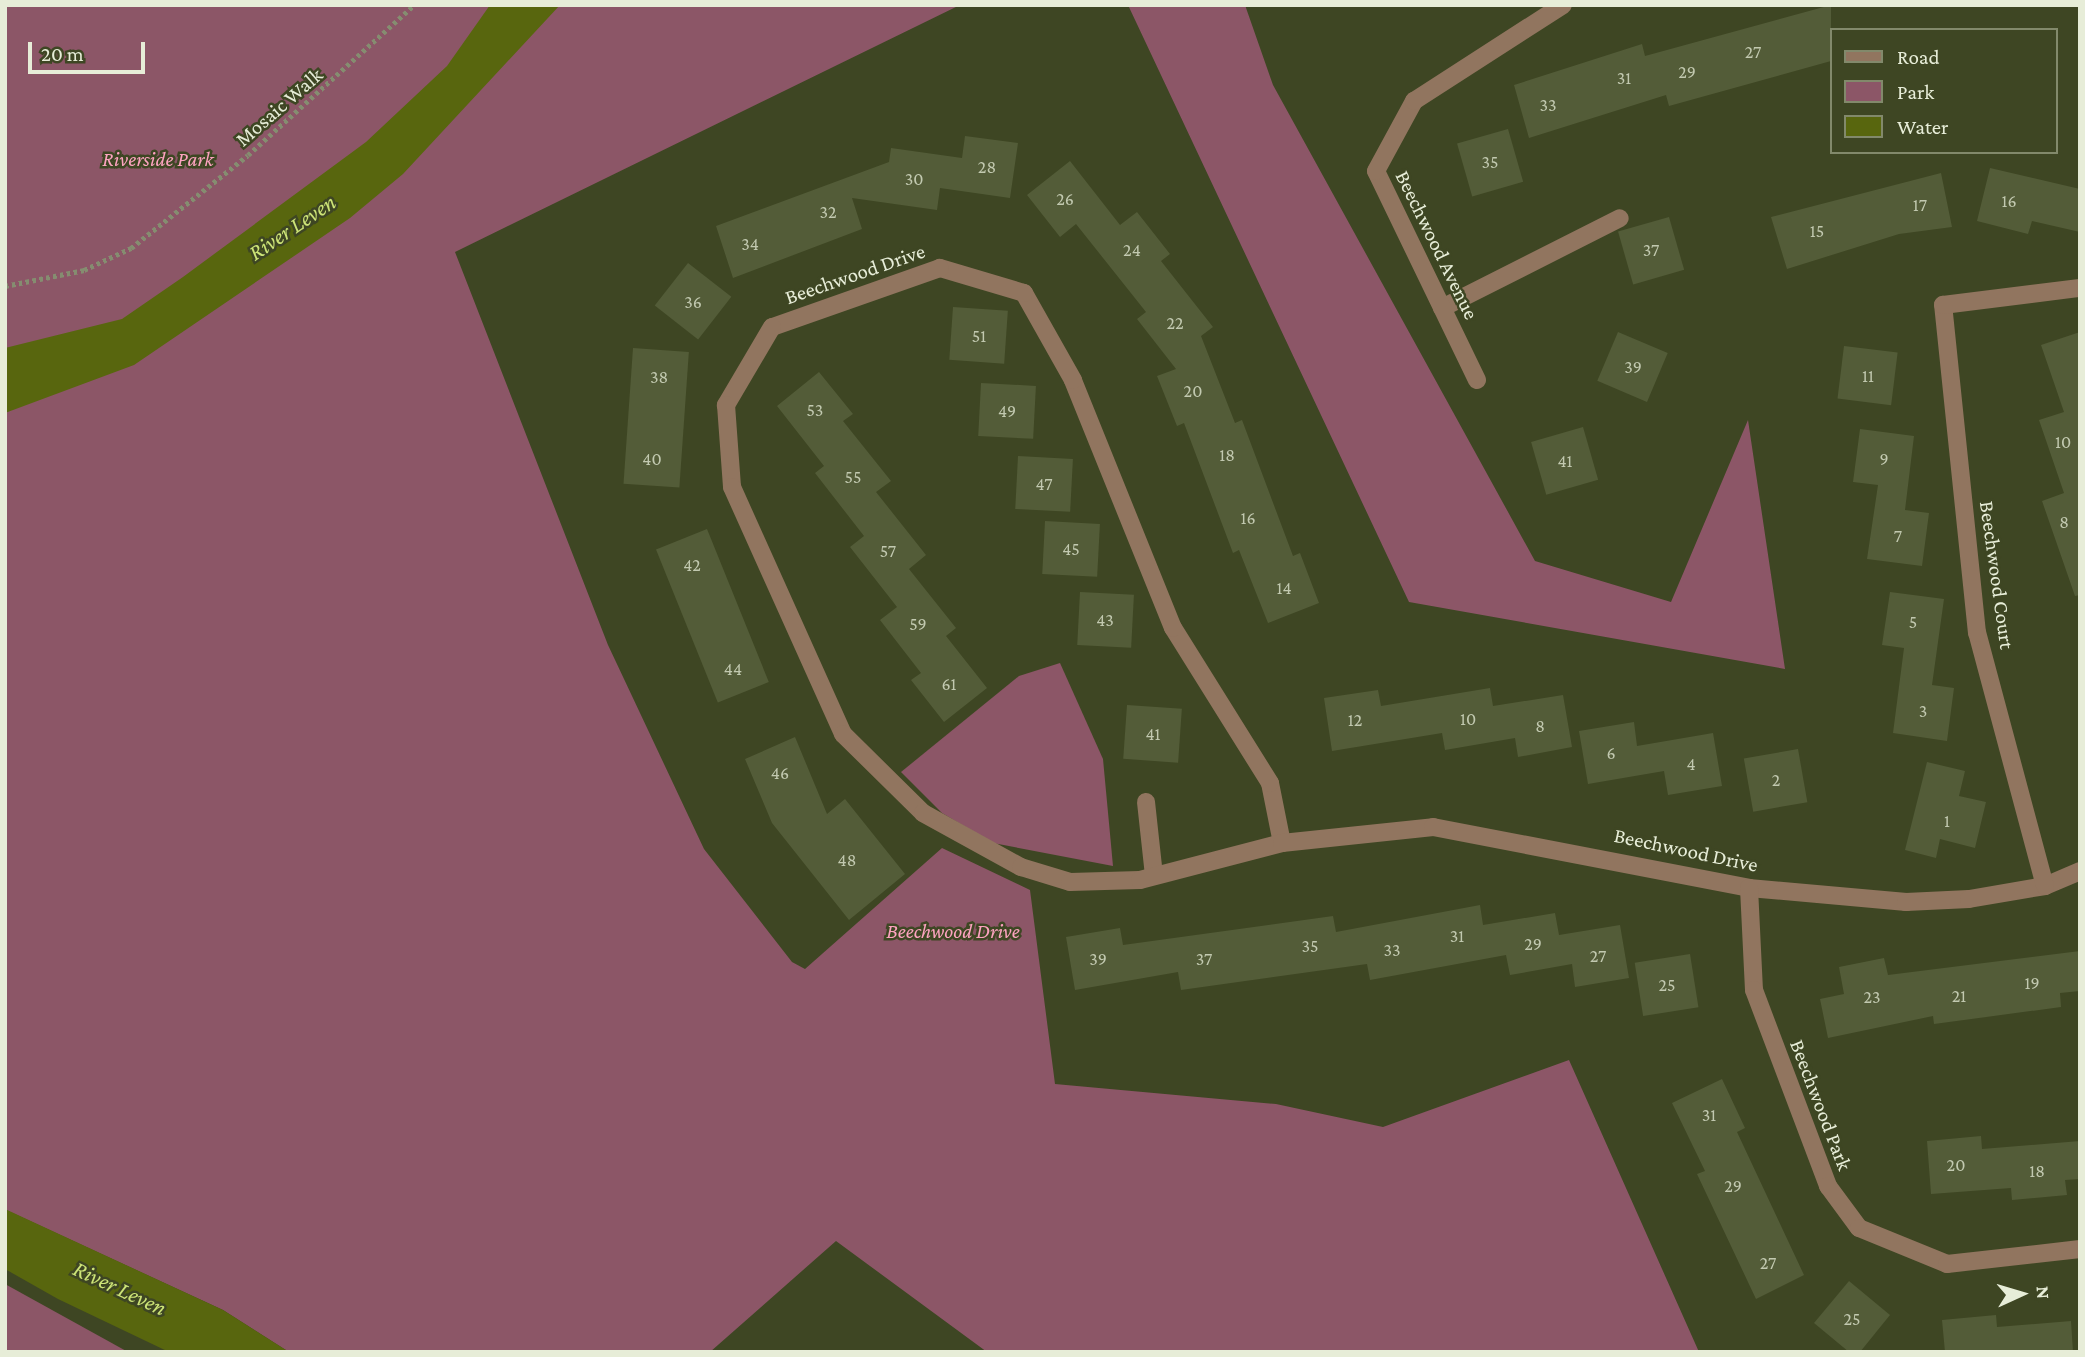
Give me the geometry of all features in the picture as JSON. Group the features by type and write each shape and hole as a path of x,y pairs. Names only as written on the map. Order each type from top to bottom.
{"street":[{"name":"Beechwood Avenue","path":"1476,380 1376,171 1414,102 1563,5"},
{"path":"1442,308 1620,218"},
{"name":"Beechwood Drive","path":"1282,843 1270,783 1173,628 1073,380 1024,293 940,268 772,327 726,405 732,487 843,734 922,813 1011,863 1070,882 1154,876 1282,843 1433,827 1749,888 1906,902 2045,886 2080,871"},
{"name":"Beechwood Court","path":"2045,886 1978,633 1943,305 2080,288"},
{"path":"1146,802 1154,876"},
{"name":"Beechwood Park","path":"1749,888 1754,990 1828,1186 1859,1228 1947,1264 2080,1249"}],"path":[{"name":"Mosaic Walk","path":"5,286 84,270 131,248 248,155 414,5"}],"green space":[{"name":"Riverside Park","path":"5,5 960,5 455,252 608,645 704,849 792,962 805,969 942,848 1030,890 1055,1084 1276,1104 1383,1127 1569,1060 1699,1352 987,1352 836,1241 710,1352 289,1352 223,1310 6,1210 5,413 247,286 5,395"},
{"path":"1128,5 1245,5 1273,85 1535,561 1671,602 1748,420 1785,669 1409,602"},
{"path":"1060,663 1103,759 1113,866 993,843 942,813 901,772 1019,676"},
{"path":"5,1284 128,1352 5,1352"}],"water":[{"name":"River Leven","path":"490,5 560,5 403,174 350,218 134,365 5,413 5,348 122,319 183,277 366,142 447,66"},
{"name":"River Leven","path":"5,1209 223,1310 289,1352 169,1352 58,1299 5,1269"}],"building":[{"path":"1831,5 1829,62 1669,106 1666,95 1529,138 1514,85 1642,44 1645,56"},
{"path":"1508,129 1523,182 1472,196 1457,144"},
{"path":"965,136 1018,143 1010,198 940,188 937,210 852,198 862,229 733,278 716,226 889,162 891,148 962,158"},
{"path":"1070,161 1120,225 1137,212 1170,254 1161,261 1213,327 1201,336 1235,423 1242,420 1293,556 1300,553 1319,603 1268,623 1239,550 1233,553 1184,423 1177,426 1157,376 1176,369 1137,319 1146,312 1076,224 1060,237 1027,195"},
{"path":"1990,168 2080,189 2080,232 2032,221 2028,234 1977,221"},
{"path":"1941,173 1952,227 1899,234 1787,269 1771,217"},
{"path":"1669,217 1684,270 1633,284 1618,232"},
{"path":"688,263 731,297 698,339 655,306"},
{"path":"953,307 1008,311 1004,364 949,360"},
{"path":"1618,332 1668,353 1647,402 1597,381"},
{"path":"2080,332 2080,595 2075,596 2042,501 2064,493 2039,420 2064,412 2041,345"},
{"path":"1844,346 1898,353 1891,405 1838,399"},
{"path":"633,348 689,352 679,488 624,484"},
{"path":"819,372 853,414 843,421 891,481 876,492 926,555 909,569 956,628 946,636 987,688 944,722 911,680 921,673 880,620 897,607 850,547 864,536 815,473 824,466 777,406"},
{"path":"981,383 1036,386 1033,439 978,436"},
{"path":"1583,427 1598,480 1546,495 1531,442"},
{"path":"1860,429 1914,436 1905,510 1929,513 1922,566 1867,559 1878,485 1853,482"},
{"path":"1018,456 1073,459 1070,512 1015,509"},
{"path":"1045,521 1100,524 1097,577 1042,574"},
{"path":"707,529 769,682 718,703 656,550"},
{"path":"1080,592 1134,595 1131,648 1077,645"},
{"path":"1890,592 1944,599 1932,685 1954,688 1947,741 1893,733 1904,648 1882,645"},
{"path":"1490,688 1493,706 1563,695 1572,747 1518,757 1515,738 1445,750 1442,733 1332,751 1324,698 1378,690 1381,706"},
{"path":"1127,705 1182,709 1178,763 1123,759"},
{"path":"1634,722 1637,746 1713,733 1722,786 1668,795 1664,771 1588,784 1579,731"},
{"path":"795,737 827,814 845,799 905,874 849,920 772,823 745,759"},
{"path":"1798,749 1807,802 1753,812 1744,759"},
{"path":"1927,762 1965,771 1959,796 1986,802 1975,848 1940,839 1936,858 1905,850"},
{"path":"1480,905 1483,925 1555,913 1559,935 1620,925 1629,978 1575,987 1572,964 1510,975 1506,955 1370,980 1367,964 1181,990 1178,972 1075,990 1066,937 1120,928 1123,945 1333,916 1336,932"},
{"path":"2080,951 2080,991 2060,993 2061,1007 1934,1024 1933,1016 1828,1038 1820,999 1844,994 1839,967 1884,958 1888,975"},
{"path":"1690,954 1698,1007 1643,1016 1635,963"},
{"path":"1722,1079 1745,1128 1737,1132 1804,1275 1756,1299 1697,1174 1705,1171 1672,1103"},
{"path":"1981,1136 1982,1149 2080,1141 2080,1179 2065,1180 2067,1195 2012,1200 2011,1188 1931,1194 1927,1141"},
{"path":"1849,1281 1890,1315 1860,1352 1849,1352 1814,1323"},
{"path":"1996,1315 1997,1327 2071,1321 2073,1352 1945,1352 1942,1320"}]}
